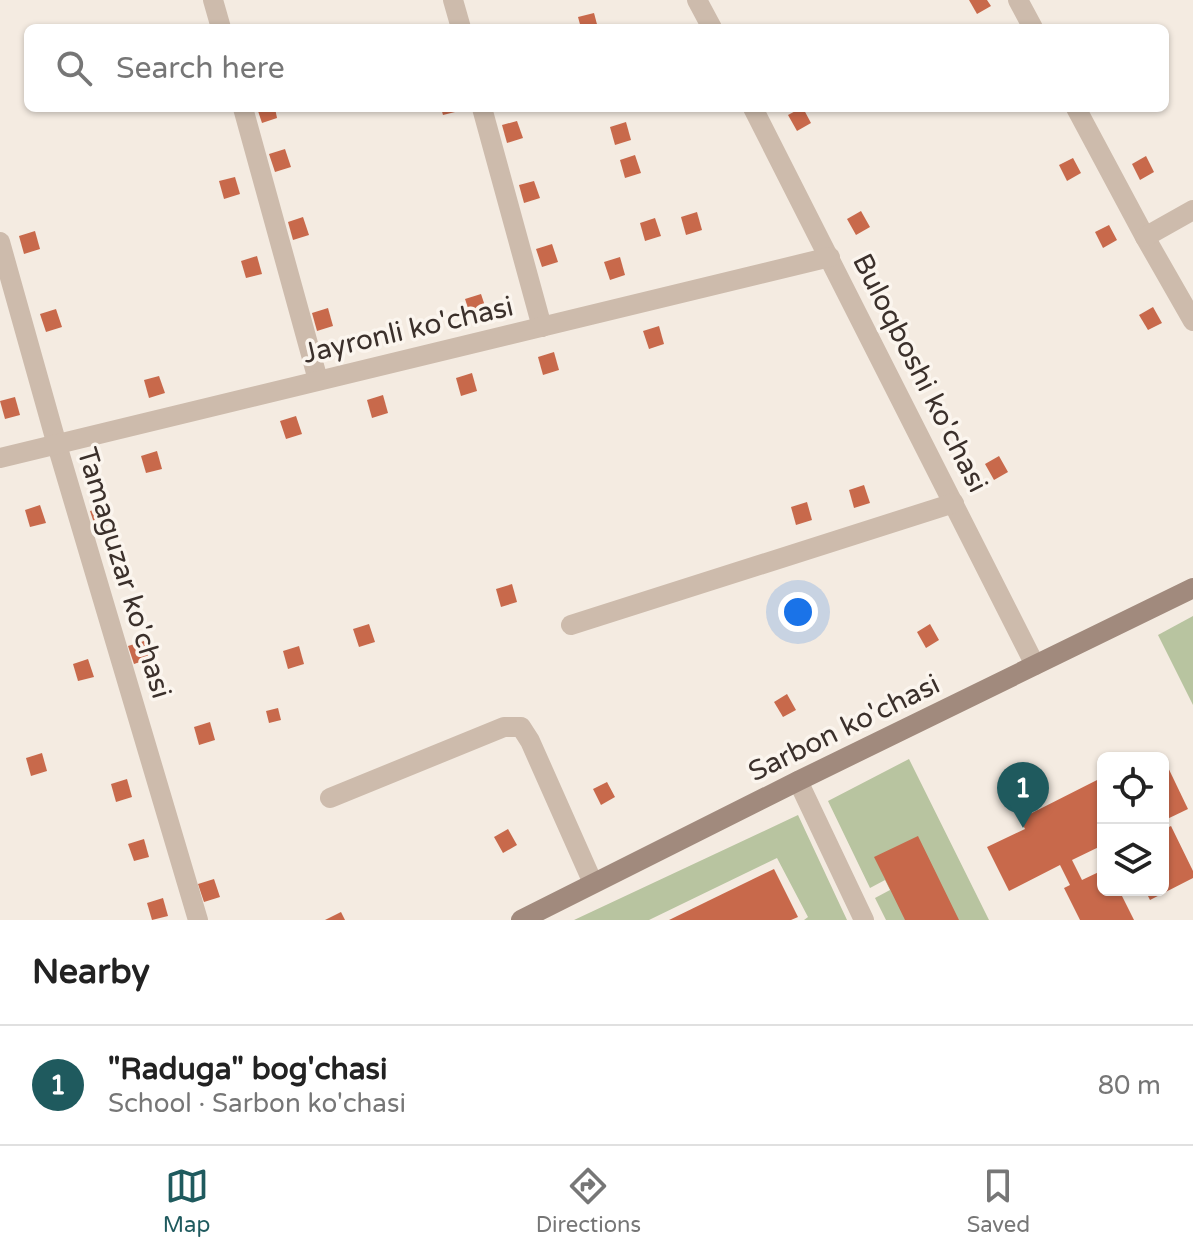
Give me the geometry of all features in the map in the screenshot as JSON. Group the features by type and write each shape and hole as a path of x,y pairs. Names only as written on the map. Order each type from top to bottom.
{"street":[{"path":"213,0 220,24"},
{"path":"453,0 460,24"},
{"path":"697,0 710,24"},
{"path":"1018,0 1031,24"},
{"path":"244,112 318,380"},
{"path":"483,112 542,327"},
{"name":"Buloqboshi ko'chasi","path":"755,112 1035,665"},
{"path":"1078,112 1193,321"},
{"path":"1145,237 1193,210"},
{"name":"Tamaguzar ko'chasi","path":"0,242 198,920"},
{"name":"Jayronli ko'chasi","path":"0,458 830,257"},
{"path":"571,625 954,503"},
{"name":"Sarbon ko'chasi","path":"521,920 1193,588"},
{"path":"330,798 504,727 521,727 593,883"},
{"path":"798,781 864,920"}],"green space":[{"path":"1193,616 1193,705 1158,635"},
{"path":"909,759 989,920 886,920 875,898 890,890 885,880 870,888 828,801"},
{"path":"798,815 847,920 804,920 808,917 777,858 649,920 574,920"}],"building":[{"path":"969,0 987,0 991,6 977,14"},
{"path":"594,13 597,24 580,24 578,17"},
{"path":"258,112 276,112 277,118 262,123"},
{"path":"805,112 811,123 797,131 788,115"},
{"path":"517,121 523,138 507,143 502,125"},
{"path":"626,122 631,140 615,145 610,127"},
{"path":"285,149 291,167 275,172 269,154"},
{"path":"635,155 641,173 625,178 620,160"},
{"path":"1146,156 1154,172 1140,180 1132,164"},
{"path":"1073,158 1081,173 1067,181 1059,165"},
{"path":"235,177 240,194 224,199 219,181"},
{"path":"534,181 540,198 524,203 519,185"},
{"path":"861,211 870,227 856,235 847,219"},
{"path":"697,212 702,230 686,235 681,217"},
{"path":"303,217 309,235 293,240 288,222"},
{"path":"655,218 661,236 645,241 640,223"},
{"path":"1109,225 1117,240 1103,248 1095,232"},
{"path":"35,231 40,249 24,254 19,236"},
{"path":"552,244 558,262 542,267 536,249"},
{"path":"257,256 262,274 246,278 241,261"},
{"path":"620,257 625,275 610,280 604,262"},
{"path":"481,294 487,312 471,317 465,299"},
{"path":"1153,307 1162,323 1148,330 1139,315"},
{"path":"328,308 333,326 317,331 312,313"},
{"path":"56,309 62,327 46,332 40,314"},
{"path":"659,326 664,344 649,349 643,331"},
{"path":"554,352 559,370 543,375 538,357"},
{"path":"472,373 477,391 461,396 456,378"},
{"path":"159,376 165,393 149,398 144,380"},
{"path":"383,395 388,413 372,418 367,400"},
{"path":"15,397 20,415 5,419 0,401"},
{"path":"296,416 302,434 286,439 280,421"},
{"path":"157,451 162,469 146,473 141,456"},
{"path":"999,456 1008,472 994,480 985,464"},
{"path":"864,485 870,503 854,508 849,490"},
{"path":"807,502 812,520 796,525 791,507"},
{"path":"40,505 46,523 30,527 25,510"},
{"path":"106,506 111,524 96,529 90,511"},
{"path":"512,584 517,602 501,607 496,589"},
{"path":"369,624 375,642 359,647 353,629"},
{"path":"930,624 939,640 926,648 917,632"},
{"path":"144,641 149,659 134,664 128,646"},
{"path":"299,646 304,664 288,669 283,651"},
{"path":"88,659 94,677 78,681 73,664"},
{"path":"787,694 796,710 783,717 774,702"},
{"path":"278,708 281,720 269,723 266,711"},
{"path":"210,722 215,740 199,745 194,727"},
{"path":"42,753 47,771 31,776 26,758"},
{"path":"1169,769 1188,809 1169,818"},
{"path":"127,779 132,797 116,802 111,784"},
{"path":"1097,780 1097,848 1072,860 1082,880 1097,873 1097,896 1122,896 1134,920 1080,920 1064,888 1070,885 1060,865 1009,891 987,847 1025,829 1020,819"},
{"path":"607,782 615,797 601,805 593,789"},
{"path":"1169,827 1193,871 1193,878 1169,890"},
{"path":"508,829 517,845 503,853 494,837"},
{"path":"918,836 959,920 905,920 874,857"},
{"path":"144,839 149,857 134,861 128,844"},
{"path":"774,869 798,917 791,920 669,920"},
{"path":"214,879 220,897 204,902 198,884"},
{"path":"163,898 168,916 152,920 147,903"},
{"path":"341,912 345,920 325,920"}],"place":[{"name":"\"Raduga\" bog'chasi","path":"1023,828"}]}
